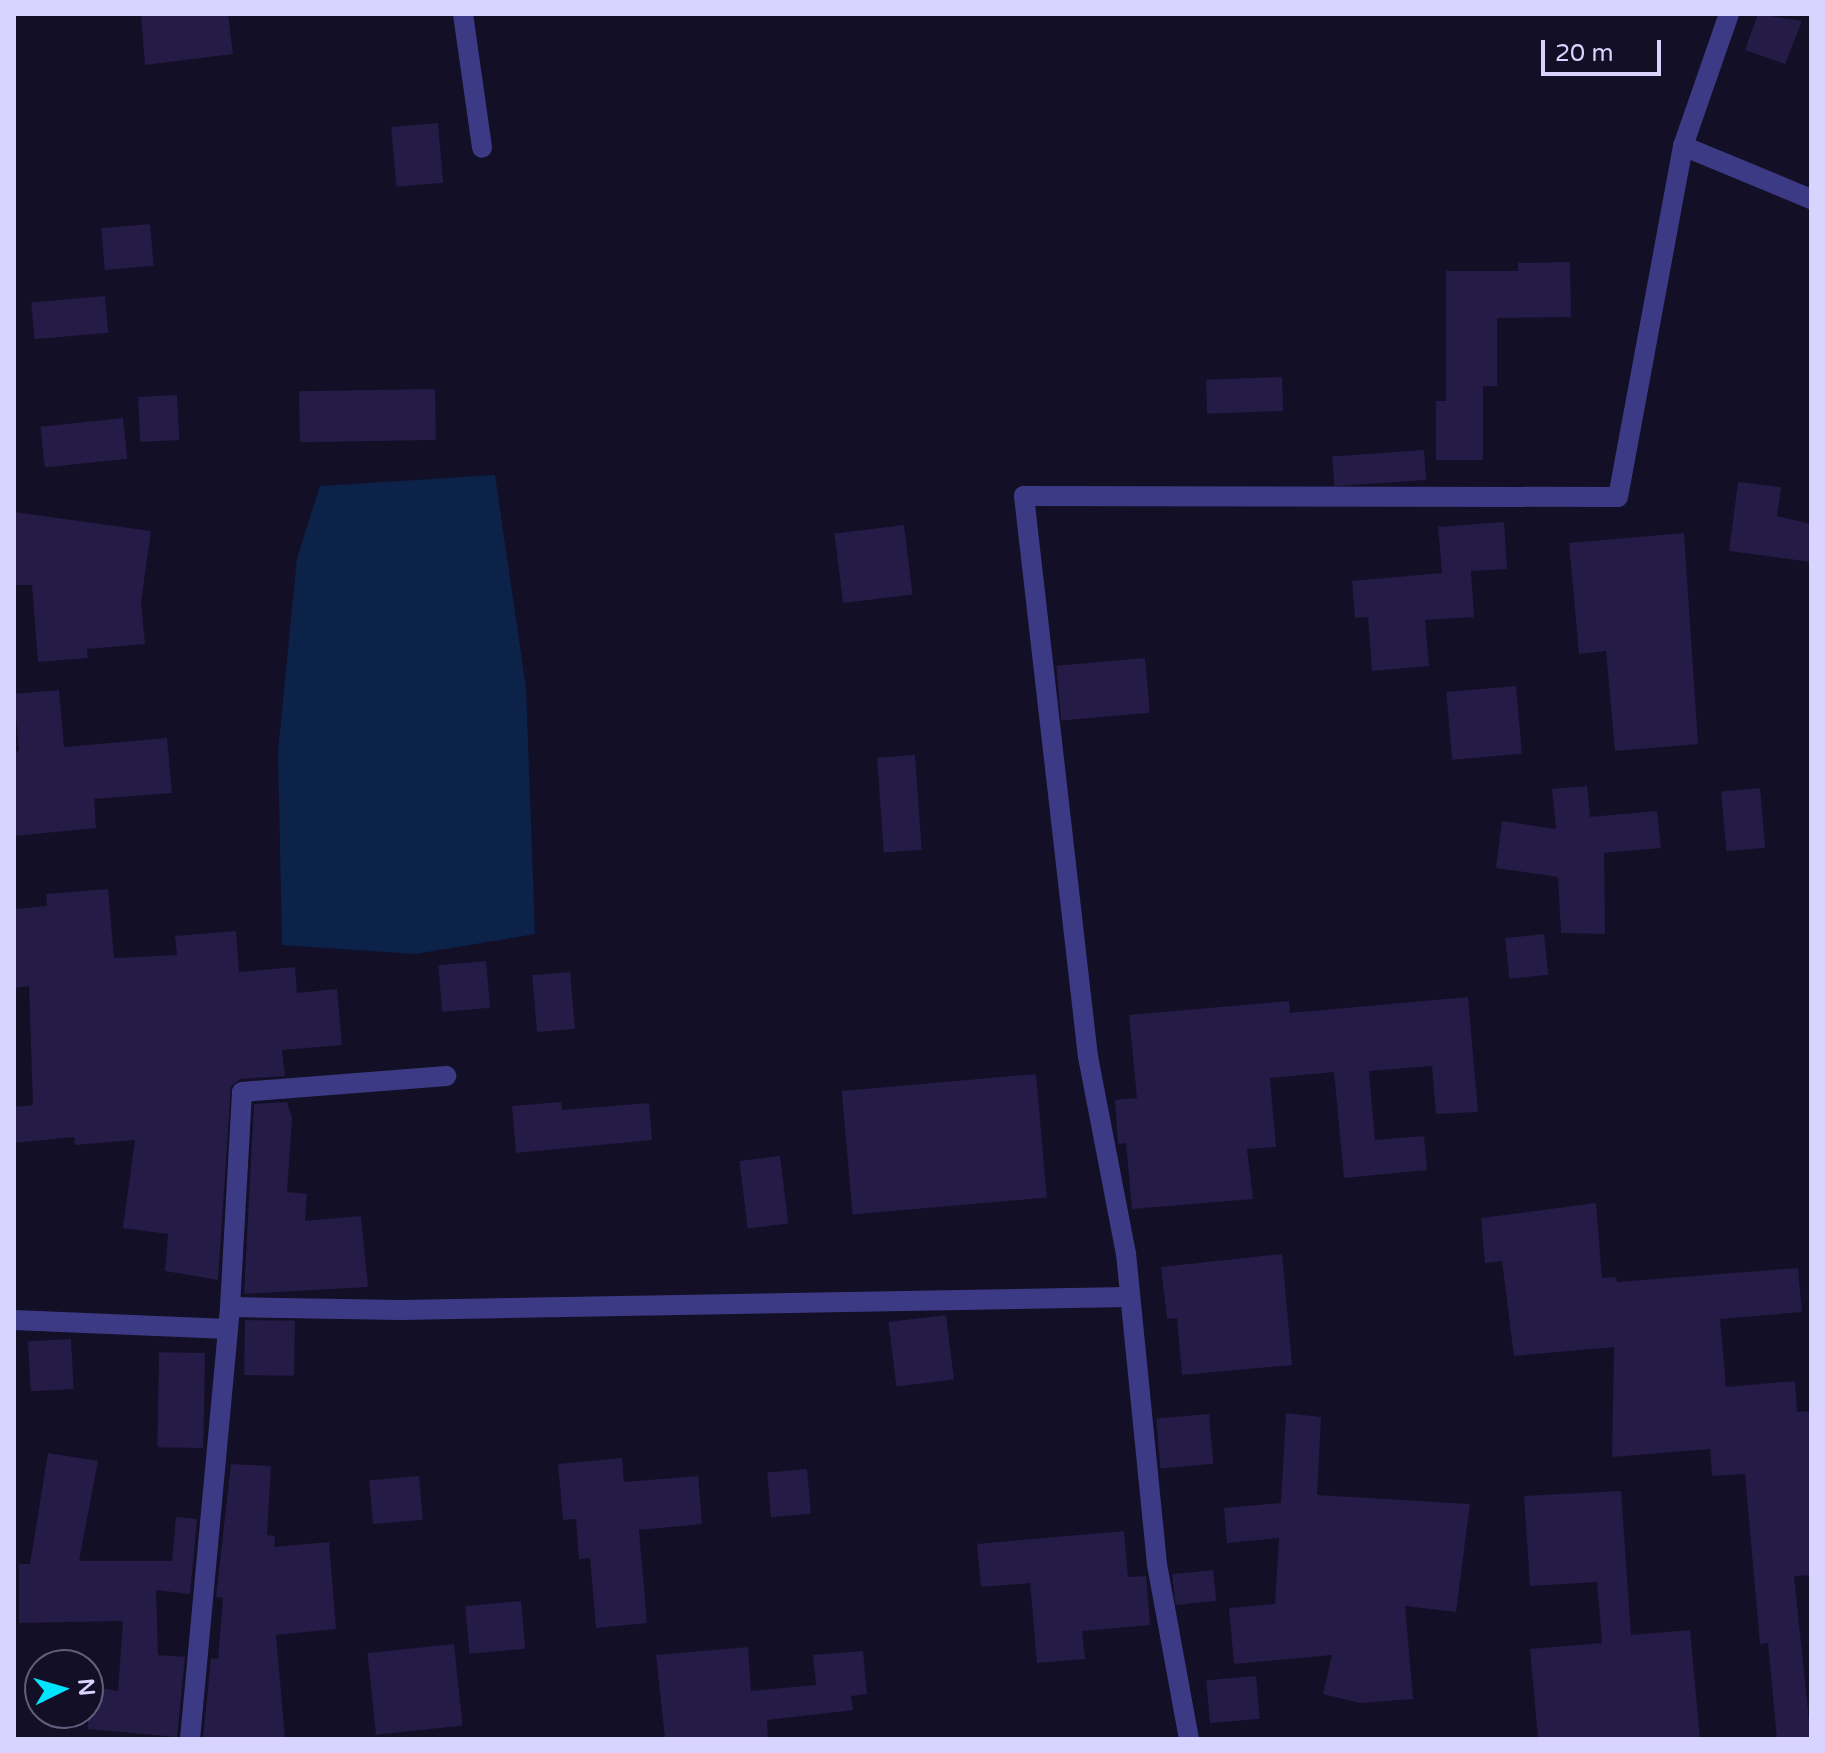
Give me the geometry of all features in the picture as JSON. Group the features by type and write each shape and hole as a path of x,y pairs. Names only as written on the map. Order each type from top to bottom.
{"street":[{"path":"463,14 482,148"},
{"path":"1189,1739 1157,1564 1126,1297 1126,1254 1088,1057 1024,496 1618,497 1683,146 1729,14"},
{"path":"1683,146 1811,199"},
{"path":"190,1739 230,1307 242,1092 446,1076"},
{"path":"230,1307 400,1310 1126,1297"},
{"path":"14,1320 228,1329"}],"water":[{"path":"495,475 526,688 535,934 415,954 282,945 278,751 297,558 320,486"}],"building":[{"path":"141,14 228,14 233,54 145,65"},
{"path":"1758,14 1802,21 1785,64 1745,50"},
{"path":"438,123 443,183 396,187 391,127"},
{"path":"150,224 154,266 105,270 101,228"},
{"path":"1570,262 1571,317 1497,318 1497,386 1483,386 1483,460 1436,460 1436,401 1446,401 1446,271 1518,271 1518,263"},
{"path":"105,296 108,333 35,339 31,302"},
{"path":"1282,377 1283,411 1207,414 1206,380"},
{"path":"435,389 436,440 300,442 299,391"},
{"path":"177,395 179,440 140,442 138,397"},
{"path":"123,418 127,459 45,467 40,427"},
{"path":"1424,450 1426,480 1334,486 1332,456"},
{"path":"1738,482 1781,487 1777,516 1811,524 1811,562 1729,551"},
{"path":"14,512 151,531 141,602 145,644 87,649 88,658 38,662 32,585 14,585"},
{"path":"1504,522 1507,569 1471,571 1474,617 1425,620 1429,666 1372,671 1368,617 1355,618 1352,581 1442,573 1438,527"},
{"path":"904,525 913,594 843,603 835,534"},
{"path":"1684,533 1698,744 1615,751 1606,651 1579,654 1569,543"},
{"path":"1145,658 1150,713 1061,721 1056,666"},
{"path":"1516,686 1522,754 1452,760 1446,692"},
{"path":"59,690 64,747 167,738 172,793 94,799 96,828 14,836 14,752 19,751 14,694"},
{"path":"915,755 922,850 884,852 877,758"},
{"path":"1587,786 1590,817 1657,811 1661,848 1604,853 1605,934 1561,933 1558,877 1496,868 1502,821 1556,829 1552,789"},
{"path":"1760,788 1765,848 1726,851 1721,791"},
{"path":"108,889 114,958 177,955 175,936 236,931 239,972 295,967 297,993 337,989 342,1045 282,1050 285,1076 241,1079 231,1086 218,1280 165,1271 168,1234 123,1228 135,1140 75,1145 74,1137 14,1143 14,1107 33,1105 29,986 14,988 14,909 47,906 46,894"},
{"path":"1544,934 1548,975 1509,979 1505,938"},
{"path":"486,961 490,1008 442,1012 438,965"},
{"path":"570,972 575,1029 537,1032 532,975"},
{"path":"1468,997 1478,1112 1436,1114 1432,1066 1369,1071 1375,1140 1424,1136 1427,1170 1344,1178 1334,1072 1270,1078 1276,1147 1247,1149 1253,1199 1132,1209 1126,1143 1118,1144 1115,1100 1137,1098 1129,1015 1289,1001 1290,1013"},
{"path":"1036,1074 1047,1198 853,1215 842,1091"},
{"path":"287,1102 292,1118 287,1192 307,1194 305,1221 361,1216 368,1287 244,1294 254,1104"},
{"path":"561,1102 562,1110 649,1103 652,1140 516,1153 512,1106"},
{"path":"780,1156 788,1223 748,1228 739,1161"},
{"path":"1596,1203 1602,1278 1616,1277 1617,1282 1798,1268 1802,1312 1720,1319 1726,1387 1795,1381 1797,1412 1811,1411 1811,1575 1794,1576 1811,1739 1777,1739 1768,1643 1760,1644 1745,1474 1712,1476 1710,1449 1612,1457 1614,1347 1514,1356 1502,1261 1485,1263 1481,1218"},
{"path":"1282,1254 1292,1365 1182,1375 1177,1318 1167,1319 1161,1267"},
{"path":"946,1315 954,1380 896,1387 888,1322"},
{"path":"245,1320 295,1321 294,1376 244,1375"},
{"path":"71,1339 74,1389 31,1391 28,1341"},
{"path":"159,1352 205,1353 203,1448 157,1447"},
{"path":"1286,1413 1321,1417 1317,1495 1470,1504 1456,1612 1405,1606 1413,1699 1360,1703 1323,1694 1332,1655 1234,1664 1229,1608 1275,1604 1279,1538 1227,1543 1224,1508 1281,1503"},
{"path":"1209,1414 1213,1464 1161,1468 1156,1419"},
{"path":"48,1453 98,1461 79,1561 172,1561 176,1517 197,1519 190,1594 156,1590 158,1655 185,1657 177,1737 88,1729 104,1729 104,1689 118,1691 123,1621 19,1623 19,1564 30,1564"},
{"path":"622,1458 624,1482 698,1476 702,1524 639,1530 647,1623 596,1628 590,1558 579,1559 576,1519 563,1520 558,1464"},
{"path":"231,1464 271,1466 267,1535 275,1536 274,1547 329,1542 336,1629 276,1635 285,1739 203,1739 211,1658 218,1659 223,1598 216,1597"},
{"path":"807,1469 811,1514 771,1517 767,1472"},
{"path":"419,1476 423,1520 373,1524 369,1480"},
{"path":"1621,1491 1631,1635 1690,1630 1700,1739 1538,1739 1530,1649 1602,1643 1597,1582 1530,1586 1524,1496"},
{"path":"1124,1531 1128,1577 1146,1576 1150,1625 1082,1631 1085,1659 1037,1663 1030,1583 981,1587 977,1544"},
{"path":"1213,1570 1216,1601 1175,1605 1172,1574"},
{"path":"521,1601 525,1649 469,1654 465,1606"},
{"path":"454,1644 463,1726 376,1735 367,1653"},
{"path":"748,1647 751,1691 816,1685 813,1655 863,1651 867,1694 851,1696 853,1710 767,1720 768,1739 665,1739 656,1655"},
{"path":"1256,1676 1260,1719 1210,1723 1206,1680"}]}
